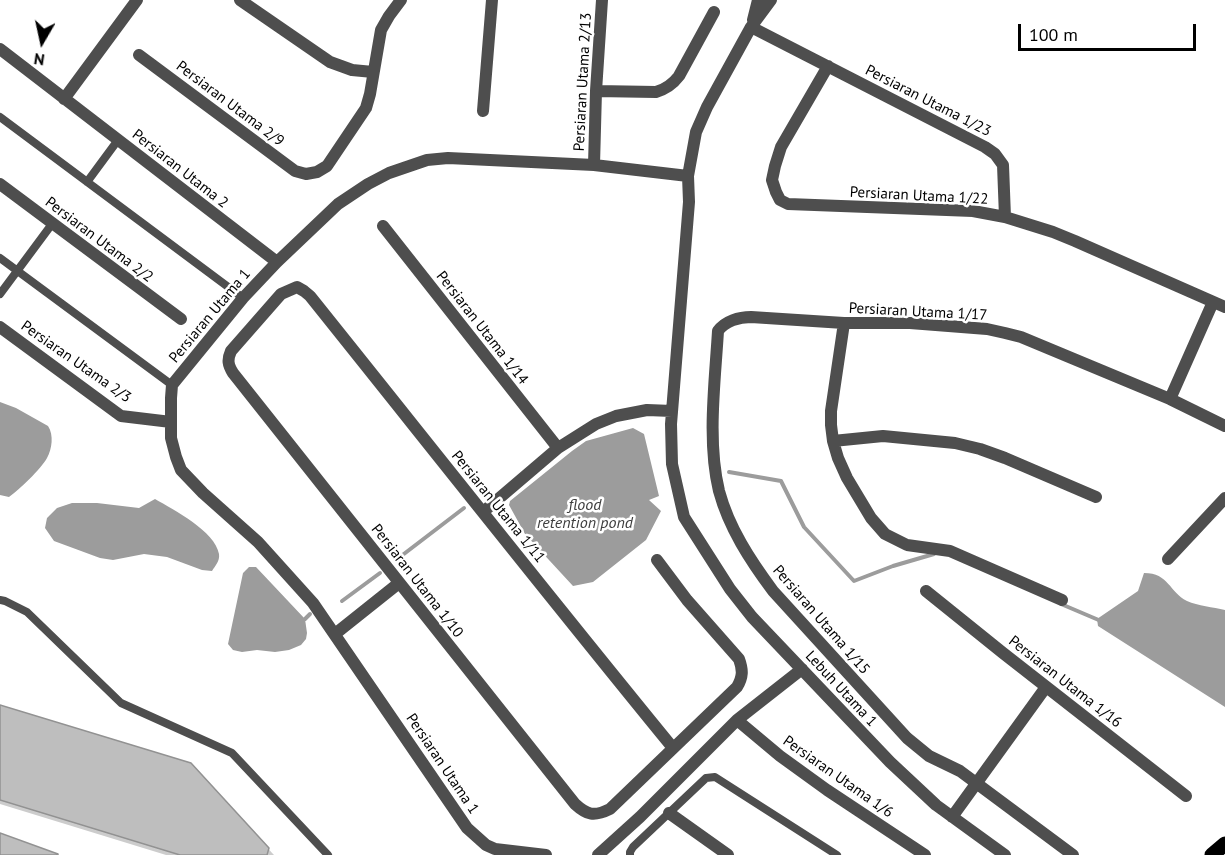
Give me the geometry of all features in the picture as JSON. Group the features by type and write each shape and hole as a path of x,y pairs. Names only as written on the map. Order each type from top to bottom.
{"main road":[{"path":"1212,855 1225,846"},
{"path":"1219,855 1225,846"}],"street":[{"path":"240,0 330,62 352,70 373,72 381,30 401,0"},
{"path":"483,111 492,0"},
{"name":"Persiaran Utama 2/13","path":"594,165 602,0"},
{"path":"751,27 758,0"},
{"path":"751,27 771,0"},
{"path":"64,99 130,2"},
{"path":"596,92 656,92 666,89 680,76 714,12"},
{"name":"Persiaran Utama 1/23","path":"751,27 995,154 1003,165 1005,218"},
{"name":"Lebuh Utama 1","path":"751,27 696,132 688,176 689,202 672,411 672,464 684,517 730,589 752,617 890,762 952,817 1005,855"},
{"name":"Persiaran Utama 2","path":"0,49 277,262"},
{"name":"Persiaran Utama 2/9","path":"139,54 295,171 306,174 317,172 327,166 366,108 373,72"},
{"name":"Persiaran Utama 1/22","path":"828,66 781,147 772,180 780,200 788,204 973,211 1005,218 1053,232 1083,244 1219,304"},
{"name":"Persiaran Utama 1","path":"546,855 495,849 486,845 467,828 313,603 258,542 181,470 171,438 172,385 243,298 277,262 338,204 389,173 427,160 472,158 594,165 688,176"},
{"name":"Persiaran Utama 2/2","path":"0,184 181,319"},
{"name":"Persiaran Utama 1/14","path":"382,226 558,448"},
{"name":"Persiaran Utama 1/10","path":"297,287 281,294 231,351 228,358 229,367 575,804 584,812 592,814 601,814 610,809 673,748"},
{"name":"Persiaran Utama 1/11","path":"297,287 310,296 673,748"},
{"path":"1170,399 1219,304"},
{"name":"Persiaran Utama 1/17","path":"734,320 751,317 844,323 910,323 987,329 1021,338 1170,399 1225,426"},
{"name":"Persiaran Utama 1/15","path":"734,320 721,326 718,331 713,434 715,468 720,492 743,548 773,591 907,738 929,756 960,771 1073,855"},
{"path":"844,323 831,411 833,441 846,478 871,518 885,534 907,545 950,551 1062,600"},
{"name":"Persiaran Utama 2/3","path":"0,327 121,416 171,422"},
{"path":"483,512 558,448 596,424 616,416 647,410 672,411"},
{"path":"833,441 883,436 955,443 1005,458 1096,497"},
{"path":"1168,559 1225,498"},
{"path":"657,560 687,600 739,659 741,666 742,678 737,687 673,748"},
{"path":"335,634 399,583"},
{"name":"Persiaran Utama 1/16","path":"926,591 1186,795"},
{"path":"598,855 640,817 737,720 802,669"},
{"path":"952,817 1046,687"},
{"name":"Persiaran Utama 1/6","path":"737,720 780,756 907,850 925,855"},
{"path":"669,813 728,855"}],"lane":[{"path":"0,117 243,298"},
{"path":"87,182 118,140"},
{"path":"0,294 52,224"},
{"path":"0,258 172,385"},
{"path":"0,600 27,612 121,703 232,753 328,855"},
{"path":"630,855 633,847 706,778 715,777 837,855"}],"water":[{"path":"0,402 48,426 52,438 44,463 9,497 0,495"},
{"name":"flood retention pond","path":"633,428 644,434 659,496 649,500 661,511 646,540 593,582 573,586 525,534 509,505 510,501 586,441"},
{"path":"155,499 193,522 210,537 219,554 212,571 202,570 167,557 144,554 113,560 100,558 54,541 45,528 47,518 57,508 72,503 97,503 139,508"},
{"path":"249,567 256,567 305,619 307,633 301,645 275,652 257,650 242,652 233,650 228,644 243,573"},
{"path":"1144,573 1164,579 1187,601 1225,610 1225,707 1098,626 1097,619 1138,591"}],"building":[{"path":"0,705 191,763 269,848 267,855 180,855 0,800"},
{"path":"0,833 58,854 58,855 0,855"}],"waterway":[{"path":"729,472 781,481 804,527 854,581 934,554"},
{"path":"396,560 464,508"},
{"path":"342,601 380,573"},
{"path":"1061,604 1101,621"},
{"path":"305,619 310,614"}]}
